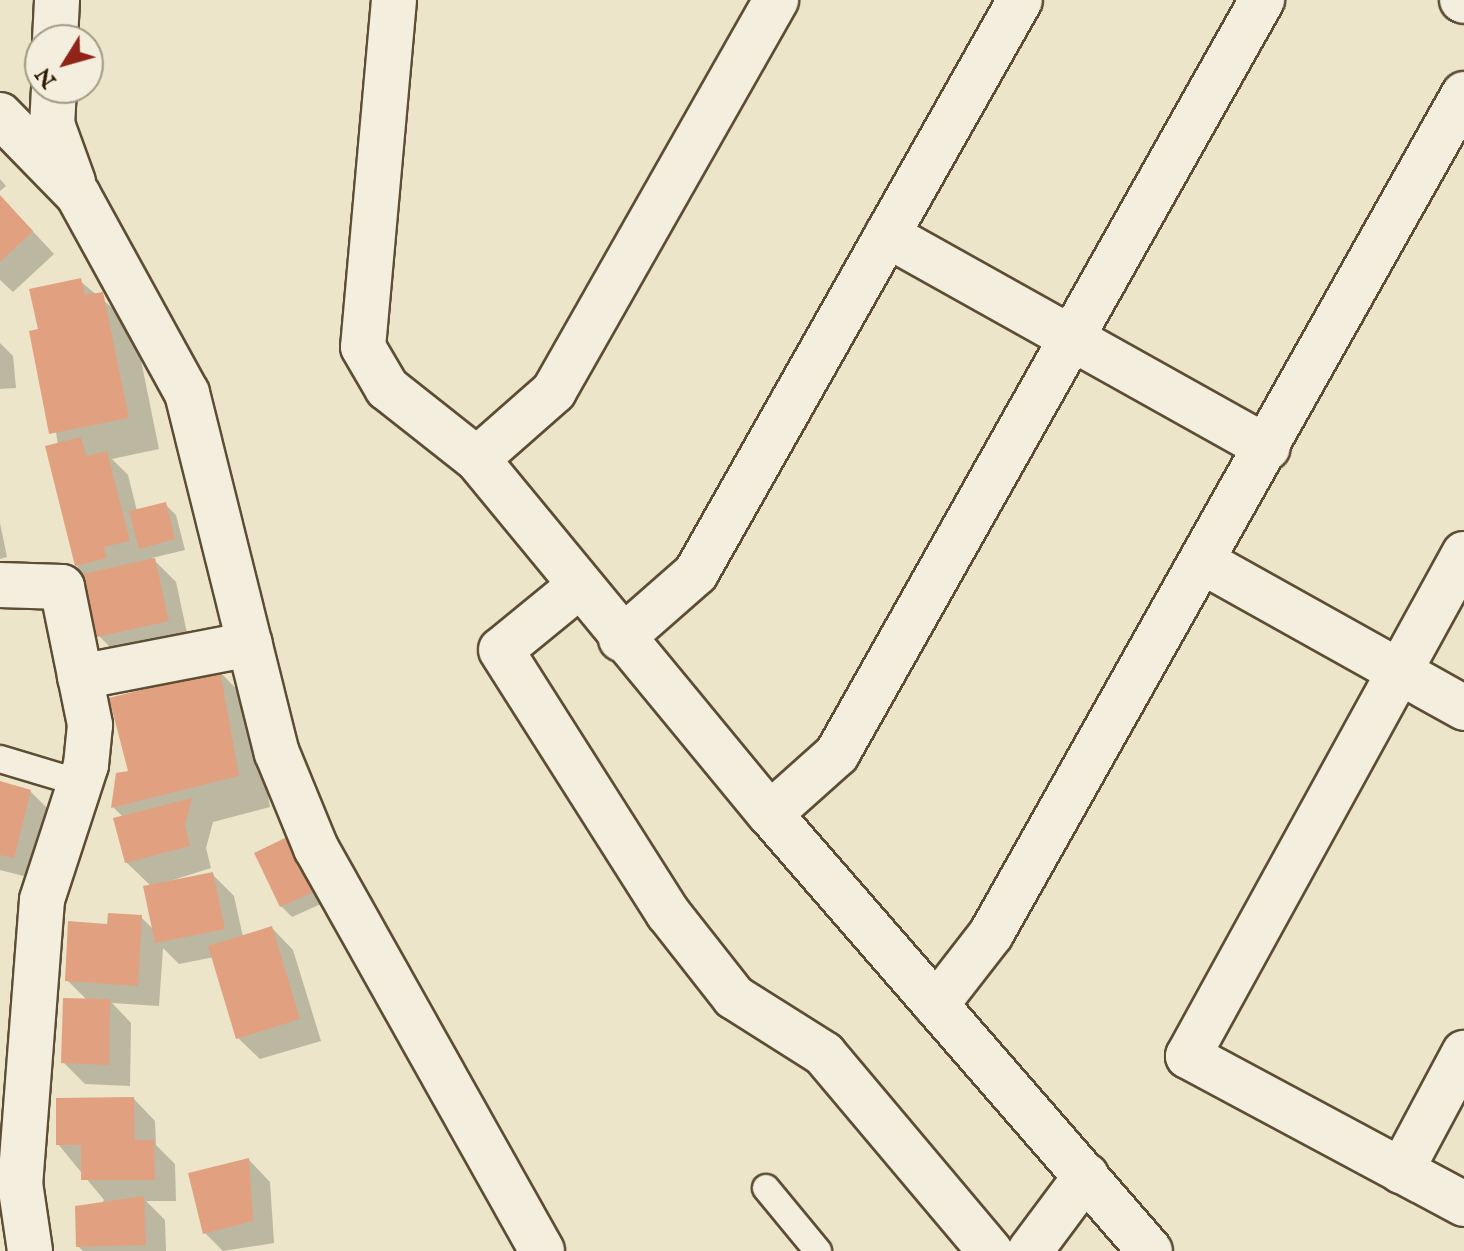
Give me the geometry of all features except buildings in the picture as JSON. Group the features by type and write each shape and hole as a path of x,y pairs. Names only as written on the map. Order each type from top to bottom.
{"street":[{"path":"56,24 57,0"},
{"path":"394,0 363,347 387,388 477,459 621,639 1150,1251"},
{"path":"477,459 554,391 776,0"},
{"path":"621,639 696,573 1020,0"},
{"path":"770,814 837,754 1262,0"},
{"path":"936,1005 991,934 1205,563 1464,94"},
{"path":"53,104 52,124 78,195 187,393 277,753 316,848 542,1251"},
{"path":"0,115 78,195"},
{"path":"887,235 1268,448"},
{"path":"1464,554 1188,1056 1464,1204"},
{"path":"1205,563 1464,708"},
{"path":"0,585 62,587 90,725 80,783 42,900 13,1098 20,1183 30,1251"},
{"path":"578,587 501,650 668,913 734,997 824,1054 990,1251"},
{"path":"80,677 250,644"},
{"path":"1401,1171 1464,1053"},
{"path":"1030,1251 1086,1176"}],"lane":[{"path":"0,759 80,783"},
{"path":"766,1188 818,1251"}]}
